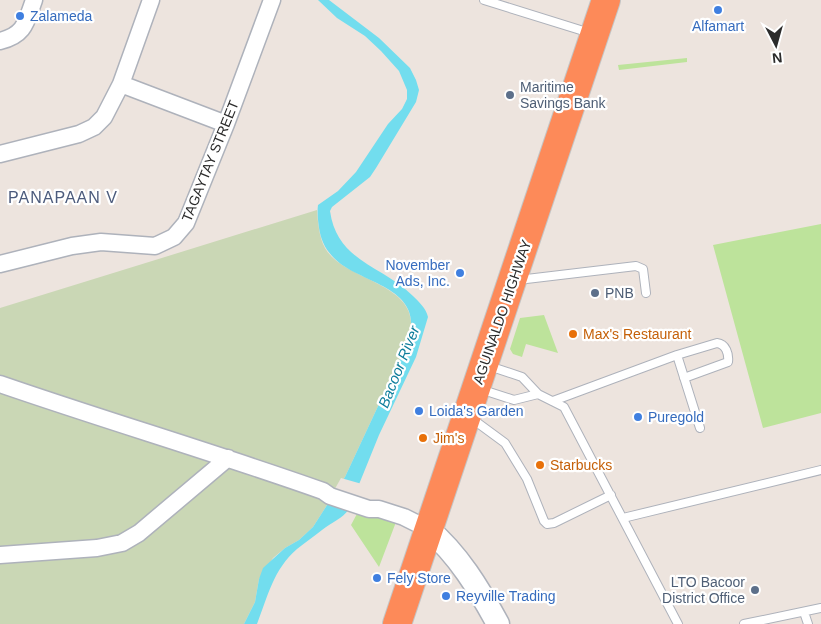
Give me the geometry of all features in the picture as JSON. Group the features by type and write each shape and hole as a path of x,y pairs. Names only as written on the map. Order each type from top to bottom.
{"highway":[{"name":"AGUINALDO HIGHWAY","path":"397,624 606,0"}],"street":[{"path":"0,41 12,37 24,28 34,0"},
{"path":"0,154 79,134 94,127 104,117 121,84 151,0"},
{"name":"TAGAYTAY STREET","path":"0,264 72,246 101,242 154,246 174,237 186,223 226,124 272,0"},
{"path":"121,84 226,124"},
{"path":"0,384 86,414 358,501 369,509 379,509 404,517 428,529 442,541 482,593 498,624"},
{"path":"0,555 97,548 122,543 140,533 228,458"}],"lane":[{"path":"484,0 595,34"},
{"path":"512,281 636,266 642,270 646,293"},
{"path":"553,401 677,355 717,343 721,343 725,347 729,358 728,362 684,378"},
{"path":"677,355 700,428"},
{"path":"480,376 514,400 538,394"},
{"path":"480,376 522,377 538,394 564,407 678,624"},
{"path":"467,416 505,443 527,479 544,521 547,524 554,523 611,495"},
{"path":"623,518 821,470"},
{"path":"744,624 821,608"},
{"path":"804,612 808,624"}],"green space":[{"path":"687,58 687,62 619,70 618,65"},
{"path":"317,210 320,235 325,248 334,259 347,268 391,291 402,301 410,313 411,329 407,344 345,477 313,527 299,540 273,558 259,579 255,602 244,624 0,624 0,308"},
{"path":"821,224 821,413 763,428 713,245"},
{"path":"544,315 558,353 526,344 522,357 513,354 510,349 520,318"},
{"path":"359,510 396,522 379,567 351,525"}],"water":[{"name":"Bacoor River","path":"318,0 329,0 379,38 410,68 416,80 419,90 416,102 376,168 370,177 332,207 330,211 334,228 351,252 413,296 422,305 428,317 416,357 379,435 349,509 289,557 272,584 257,624 244,624 255,602 263,568 285,548 299,540 313,527 345,477 407,344 411,329 410,314 404,303 383,286 356,273 334,258 328,251 321,236 318,205 338,191 356,172 388,124 402,109 407,99 407,90 399,71 381,51 365,36 337,18"}],"pier":[{"path":"341,478 362,484 352,508 327,503"}],"place":[{"name":"Alfamart","path":"718,10"},
{"name":"Zalameda","path":"20,16"},
{"name":"Maritime Savings Bank","path":"510,95"},
{"name":"November Ads, Inc.","path":"460,273"},
{"name":"PNB","path":"595,293"},
{"name":"Max's Restaurant","path":"573,334"},
{"name":"Loida's Garden","path":"419,411"},
{"name":"Puregold","path":"638,417"},
{"name":"Jim's","path":"423,438"},
{"name":"Starbucks","path":"540,465"},
{"name":"Fely Store","path":"377,578"},
{"name":"LTO Bacoor District Office","path":"755,590"},
{"name":"Reyville Trading","path":"446,596"}],"district":[{"name":"PANAPAAN V","path":"63,197"}]}
